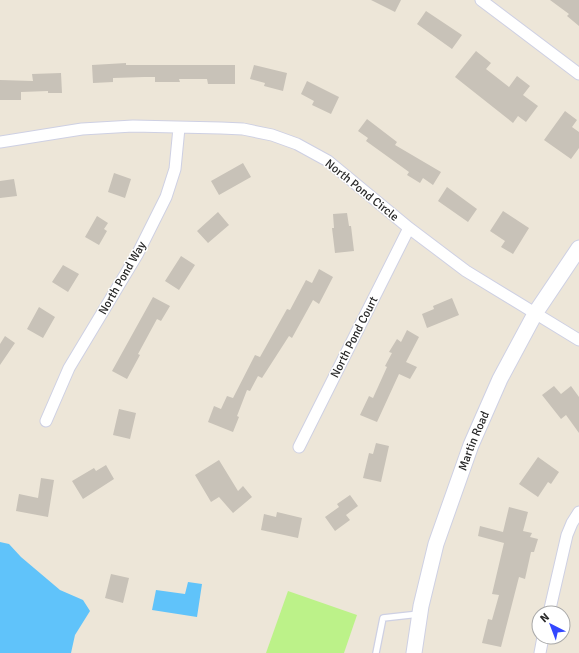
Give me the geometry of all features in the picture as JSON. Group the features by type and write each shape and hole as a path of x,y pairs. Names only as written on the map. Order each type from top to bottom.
{"street":[{"path":"481,0 579,74"},
{"name":"North Pond Circle","path":"0,142 82,129 133,126 221,128 272,135 297,144 328,161 409,228 466,271 536,312 579,340"},
{"name":"North Pond Way","path":"46,421 70,368 137,255 166,197 175,169 179,128"},
{"name":"North Pond Court","path":"299,447 409,228"},
{"name":"Martin Road","path":"414,653 420,614 436,544 471,444 500,379 536,312 579,248"},
{"path":"551,605 567,536 572,523 579,512"}],"lane":[{"path":"376,653 383,618 420,614"}],"green space":[{"path":"288,591 357,615 344,653 266,653"}],"water":[{"path":"0,542 9,544 21,557 60,590 83,600 90,611 75,635 71,653 0,653"},
{"path":"188,582 202,584 197,617 152,610 156,590 185,594"}],"building":[{"path":"371,0 401,0 395,12"},
{"path":"550,0 579,0 579,26 567,16 569,14"},
{"path":"426,11 462,35 452,49 417,24"},
{"path":"476,51 491,63 486,69 509,87 517,76 530,86 523,95 538,106 526,122 518,116 513,123 455,77"},
{"path":"126,63 126,65 235,65 235,84 208,84 207,79 179,79 180,82 155,82 155,77 113,78 113,82 93,83 92,65"},
{"path":"254,65 287,73 283,91 264,86 265,83 250,79"},
{"path":"61,73 62,93 48,93 48,91 21,92 21,100 0,100 0,80 33,81 32,74"},
{"path":"307,81 339,97 331,114 312,105 314,101 301,94"},
{"path":"565,111 577,120 572,127 579,132 579,148 571,159 544,140"},
{"path":"367,119 397,142 395,145 441,172 433,185 423,178 420,183 407,175 409,172 366,141 368,138 358,131"},
{"path":"243,163 251,177 219,195 211,181"},
{"path":"114,173 131,179 125,198 108,192"},
{"path":"14,179 17,196 0,198 0,181"},
{"path":"447,187 477,209 468,222 438,201"},
{"path":"503,211 529,228 513,254 501,247 505,241 490,231"},
{"path":"218,212 229,225 208,243 197,231"},
{"path":"347,213 349,226 351,226 354,251 335,253 332,228 334,228 333,214"},
{"path":"97,216 108,223 104,229 107,231 99,245 85,237"},
{"path":"181,256 195,265 179,290 165,281"},
{"path":"63,265 79,274 68,292 52,282"},
{"path":"319,269 333,277 319,304 313,300 292,338 289,336 262,378 258,376 250,391 247,390 237,416 239,417 233,432 208,422 214,406 221,409 227,396 233,398 255,355 260,357 287,309 290,310 306,280 312,283"},
{"path":"153,297 170,306 161,321 157,319 138,354 140,355 127,379 112,371"},
{"path":"452,298 459,315 427,328 422,314 434,309 433,306"},
{"path":"39,307 55,317 43,338 27,329"},
{"path":"407,330 419,337 406,362 417,367 410,379 399,374 377,422 360,415 369,396 373,398 387,367 385,366 392,353 389,352 397,339 401,342"},
{"path":"5,336 15,343 0,365 0,344"},
{"path":"554,386 561,394 571,386 579,397 579,433 566,415 561,419 542,395"},
{"path":"119,409 136,413 130,439 113,435"},
{"path":"376,443 389,446 381,482 363,478 369,453 373,454"},
{"path":"538,457 559,472 551,484 548,482 538,497 519,484"},
{"path":"219,460 238,491 243,486 252,497 233,513 219,497 211,502 195,475"},
{"path":"106,465 114,479 83,499 72,481 94,468 96,471"},
{"path":"41,478 54,480 48,517 16,511 19,494 38,498"},
{"path":"350,495 358,506 346,515 350,520 335,531 325,517 339,507 337,504"},
{"path":"509,507 528,512 523,531 532,533 530,537 538,539 534,552 531,552 525,579 519,577 501,647 482,643 488,619 492,620 499,595 492,594 504,543 478,536 480,526 503,532"},
{"path":"277,512 302,518 298,538 261,530 264,514 276,517"},
{"path":"111,574 129,578 123,603 105,598"}]}
